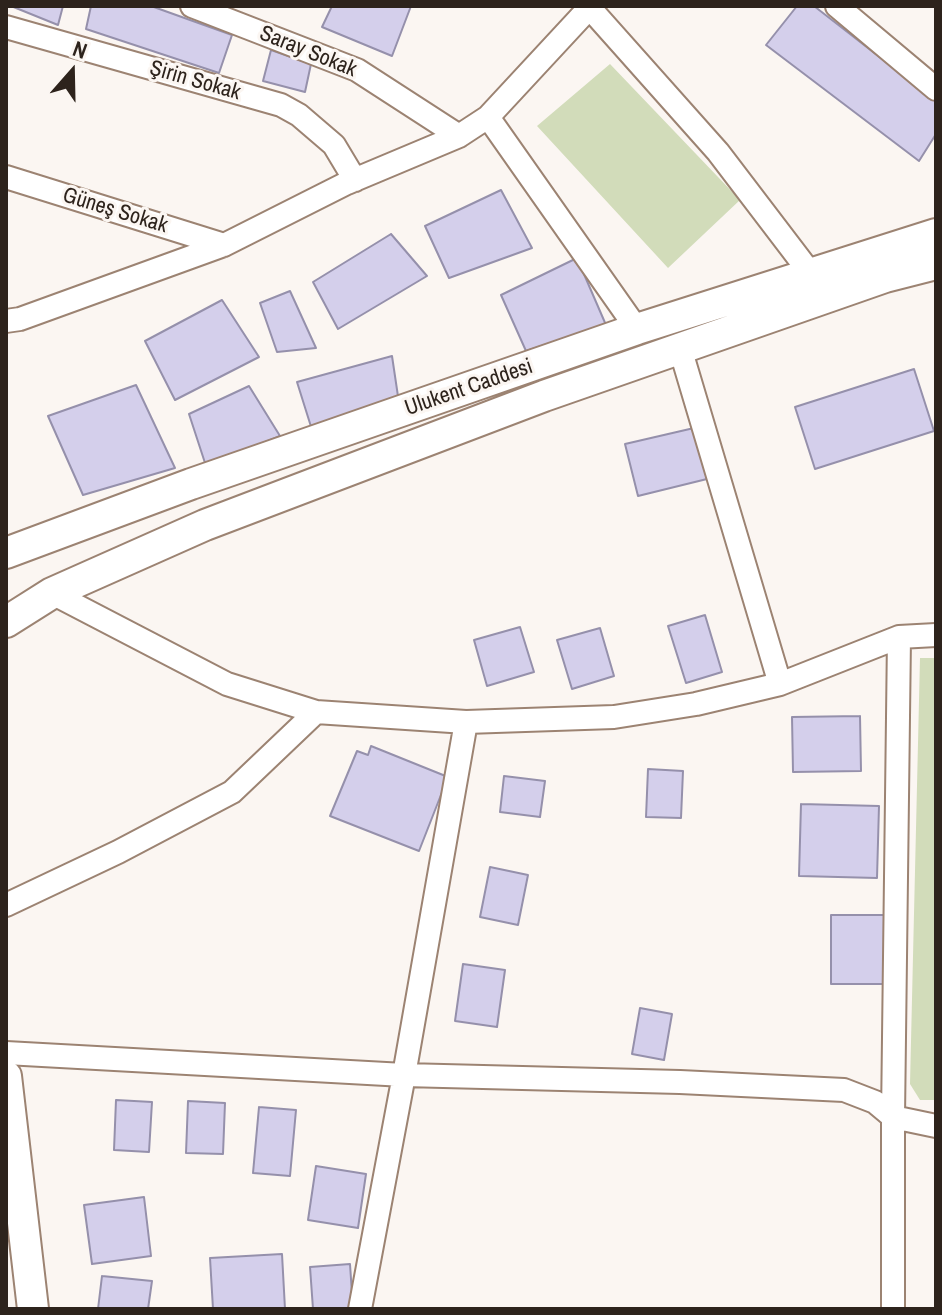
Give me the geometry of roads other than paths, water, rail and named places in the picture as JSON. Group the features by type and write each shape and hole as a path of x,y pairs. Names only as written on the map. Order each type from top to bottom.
{"street":[{"name":"Saray Sokak","path":"192,6 357,70 459,136"},
{"path":"11,324 224,245 355,180 459,136 488,117 590,6 718,152 811,274"},
{"path":"837,6 936,89"},
{"name":"Şirin Sokak","path":"6,27 281,105 299,115 334,145 355,180"},
{"path":"488,117 637,329"},
{"name":"Güneş Sokak","path":"6,177 224,245"},
{"name":"Ulukent Caddesi","path":"6,553 191,484 637,329 936,234"},
{"path":"6,622 52,593 205,525 544,396 885,277 936,264"},
{"path":"680,348 780,684"},
{"path":"52,593 227,684 316,712 466,722 614,717 696,704 780,684 899,637 936,635"},
{"path":"893,1309 899,637"},
{"path":"6,905 118,852 232,792 316,712"},
{"path":"360,1309 466,722"},
{"path":"6,1053 404,1075 680,1082 844,1090 875,1102 893,1117 936,1126"},
{"path":"6,1076 33,1309"}]}
